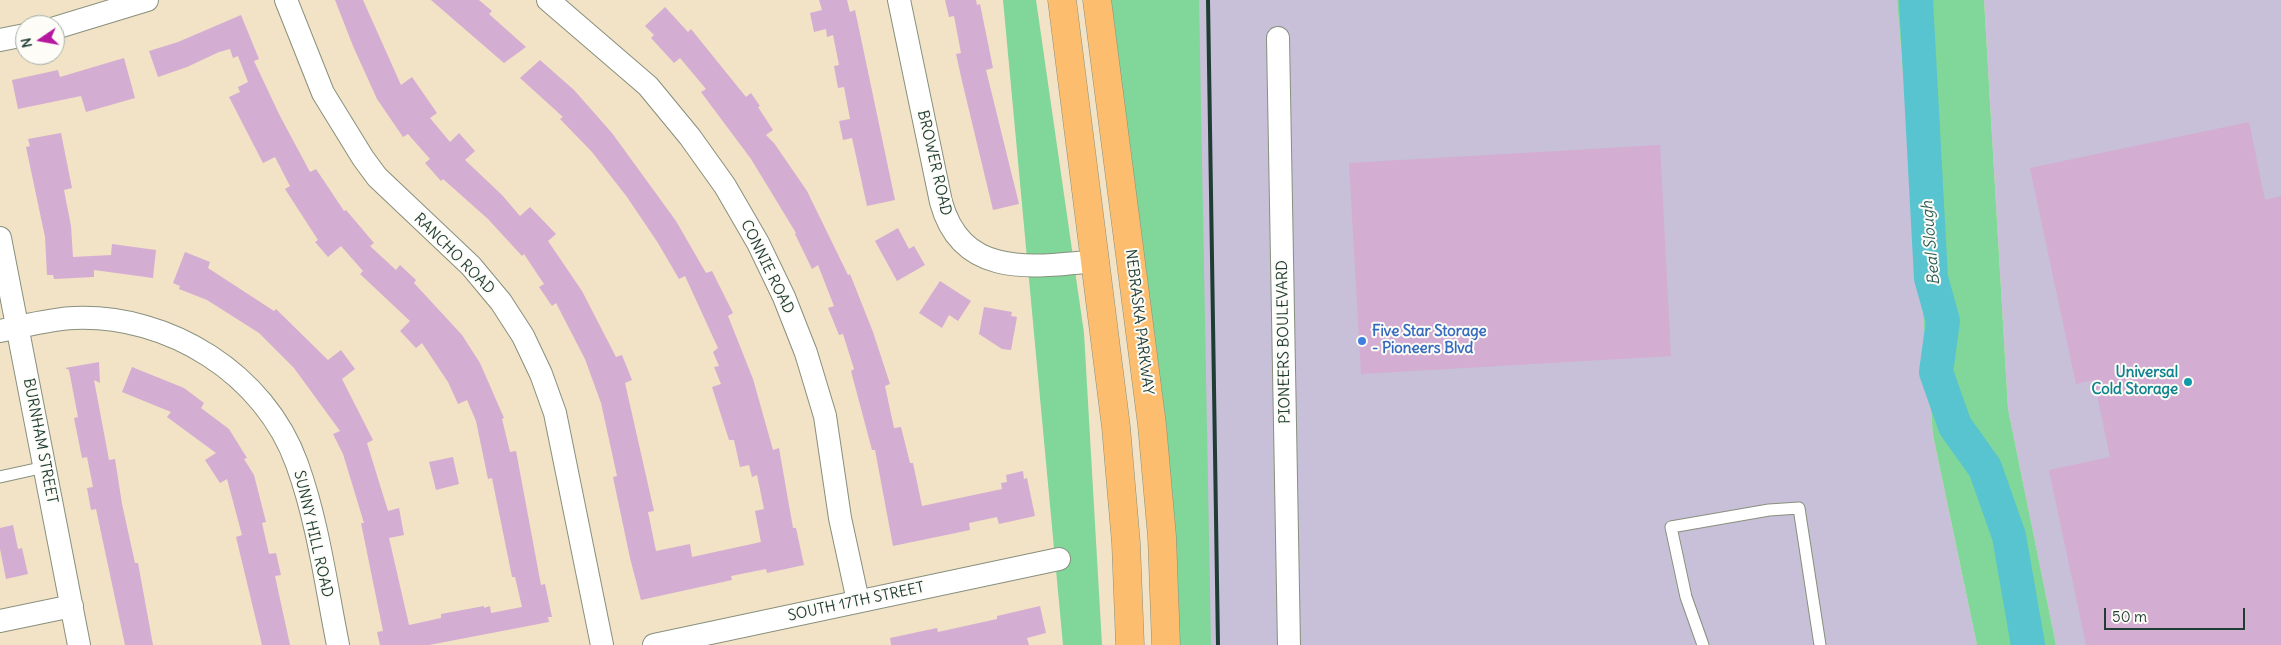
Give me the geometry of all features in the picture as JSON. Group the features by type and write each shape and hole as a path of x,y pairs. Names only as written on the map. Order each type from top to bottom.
{"main road":[{"path":"1062,0 1096,261 1124,518 1130,645"},
{"name":"NEBRASKA PARKWAY","path":"1098,0 1152,425 1162,537 1166,645"}],"street":[{"path":"65,25 147,0"},
{"name":"RANCHO ROAD","path":"286,0 323,93 363,158 378,177 470,266 501,302 523,336 541,374 555,413 602,645"},
{"name":"CONNIE ROAD","path":"548,0 648,86 690,137 720,179 758,243 784,297 806,353 825,416 840,518 858,602"},
{"name":"BROWER ROAD","path":"899,0 942,202 946,218 953,231 975,253 1002,263 1032,265 1096,261"},
{"path":"0,40 15,37"},
{"name":"PIONEERS BOULEVARD","path":"1278,38 1288,645"},
{"name":"BURNHAM STREET","path":"0,238 9,329 45,467 79,645"},
{"name":"SUNNY HILL ROAD","path":"9,329 75,318 127,322 147,326 185,342 202,352 245,384 275,419 297,464 308,500 338,645"},
{"name":"SOUTH 17TH STREET","path":"654,645 1059,559"},
{"path":"0,621 72,606"}],"lane":[{"path":"0,477 45,467"},
{"path":"1703,645 1686,597 1671,527 1769,510 1799,508 1820,645"}],"shaded area":[{"path":"1177,0 1897,0 1933,435 1977,645 1194,645"},
{"name":"Universal Cold Storage","path":"1984,0 2281,0 2281,645 2056,645 2008,409"}],"green space":[{"path":"1003,0 1036,0 1084,333 1102,645 1063,645"},
{"path":"1109,0 1199,0 1211,645 1178,645 1131,154"},
{"path":"1897,0 1984,0 2008,409 2056,645 1977,645 1933,435"}],"building":[{"path":"335,0 363,0 401,85 412,77 437,113 430,118 450,142 459,133 475,151 465,160 502,195 520,216 530,207 556,234 548,241 582,291 616,357 622,355 632,380 625,383 654,511 648,512 656,551 690,544 692,557 761,542 755,511 764,509 757,475 752,477 749,465 740,467 734,440 729,440 712,387 721,384 714,367 719,366 713,352 718,348 685,276 679,279 658,243 627,197 592,152 560,119 563,117 520,78 540,60 574,90 612,133 676,221 706,273 712,271 733,313 728,316 753,379 773,450 779,448 793,528 796,528 804,565 767,573 766,569 731,576 732,580 641,600 613,477 617,476 601,403 585,359 556,303 552,306 539,287 544,284 524,254 522,256 488,219 443,179 441,181 425,163 430,159 408,134 403,137 377,99"},
{"path":"431,0 479,0 492,11 489,14 526,47 504,63"},
{"path":"819,0 847,0 850,12 855,10 895,200 867,206 852,138 843,140 839,121 850,119 844,87 838,88 834,66 839,65 833,35 827,37 826,29 814,32 810,13 822,10"},
{"path":"945,0 976,0 977,5 980,4 993,68 986,70 1019,204 993,210 956,54 961,53 954,16 949,17"},
{"path":"665,7 688,32 691,29 746,97 751,93 773,130 766,135 774,143 807,191 848,275 850,274 873,332 890,384 885,386 894,428 901,427 910,463 913,463 922,506 1002,489 1001,483 1007,482 1006,475 1023,471 1024,479 1027,478 1035,516 999,524 997,517 969,523 970,530 893,546 875,450 872,450 851,371 854,369 843,334 839,335 828,308 834,306 818,265 812,269 796,233 751,159 701,92 706,89 680,58 674,63 651,38 654,35 645,26"},
{"path":"241,15 259,59 254,61 280,116 310,172 316,169 344,211 346,210 374,243 370,246 396,270 400,265 416,280 414,283 462,335 480,363 504,418 502,419 510,452 516,451 541,585 545,584 552,617 548,617 549,622 429,645 380,645 377,632 383,631 361,523 364,523 343,454 333,434 340,431 294,368 259,333 207,300 179,289 180,286 173,283 185,252 210,262 208,268 274,311 276,309 328,360 341,350 355,369 342,379 373,440 367,443 388,511 399,508 404,535 389,538 409,625 441,618 441,614 484,606 484,608 490,606 491,613 522,607 515,577 512,577 492,478 488,479 476,421 467,400 458,404 448,382 422,343 416,348 400,331 410,321 360,274 363,271 341,246 328,257 315,242 318,240 285,189 290,186 275,157 263,163 229,97 240,92 238,87 248,82 238,56 233,58 230,49 158,77 149,51 178,42"},
{"path":"124,58 135,98 86,112 81,96 18,109 12,80 58,70 60,77"},
{"name":"Universal Cold Storage","path":"2249,122 2265,200 2281,196 2281,645 2086,645 2049,470 2110,457 2094,380 2076,384 2030,168"},
{"path":"61,133 72,188 64,190 71,226 73,257 111,255 112,244 156,250 153,278 94,270 94,277 54,279 53,275 47,275 45,237 26,147 30,146 28,139"},
{"path":"1660,145 1671,356 1361,374 1349,163"},
{"path":"898,228 909,249 914,246 925,265 897,281 875,241"},
{"path":"940,281 971,301 958,321 949,315 942,328 919,313"},
{"path":"984,307 1012,312 1011,316 1017,317 1011,350 1002,349 979,334"},
{"path":"99,362 100,383 94,380 109,460 115,459 122,504 135,563 138,563 153,645 125,645 96,509 91,510 87,488 93,487 87,457 82,458 74,418 78,417 69,370 65,368"},
{"path":"132,367 184,388 204,403 201,408 229,429 247,458 244,459 254,475 266,522 262,523 269,554 276,553 281,575 275,576 290,645 262,645 236,537 242,535 227,479 220,483 205,460 216,453 167,417 171,412 122,392"},
{"path":"453,457 459,484 436,490 429,462"},
{"path":"13,525 18,549 22,548 28,574 6,579 0,549 0,528"},
{"path":"1040,606 1046,633 1027,638 1029,645 891,645 890,638 937,628 938,632 997,619 997,616"}],"waterway":[{"name":"Beal Slough","path":"1916,0 1931,278 1943,321 1936,372 1955,426 1985,468 2009,536 2028,645"}],"railway":[{"path":"1208,0 1218,645"}],"place":[{"name":"Five Star Storage - Pioneers Blvd","path":"1362,341"},
{"name":"Universal Cold Storage","path":"2188,382"}]}
